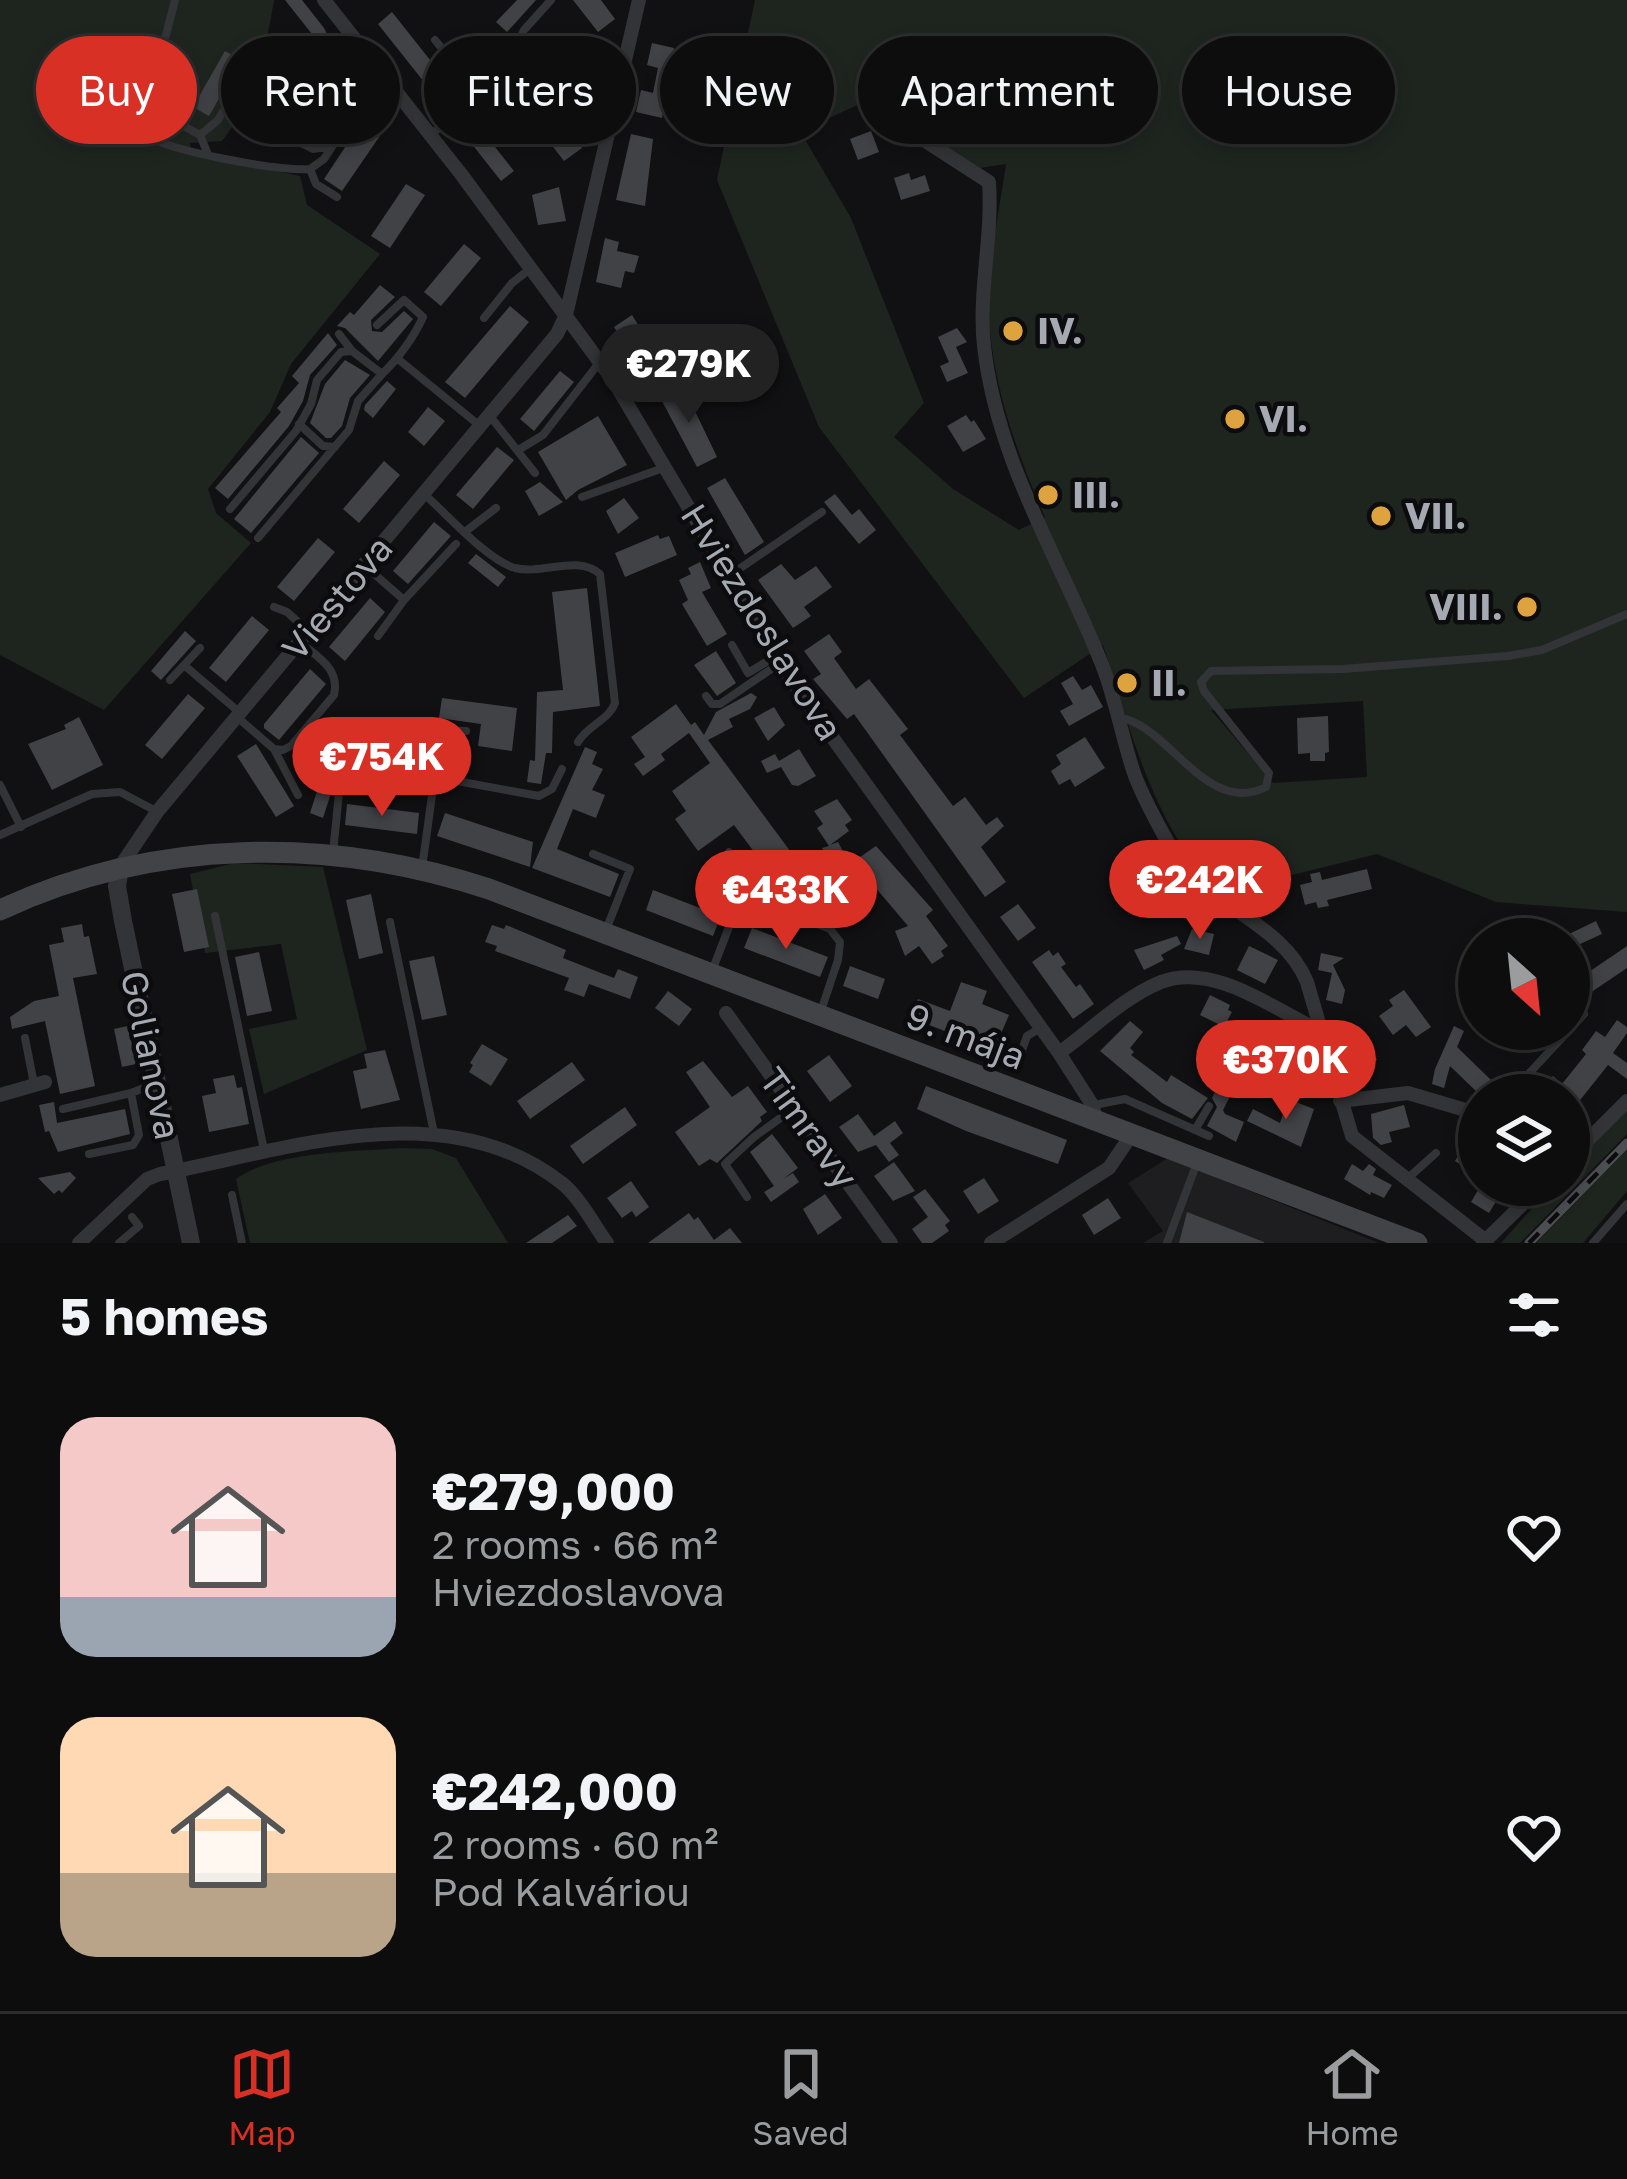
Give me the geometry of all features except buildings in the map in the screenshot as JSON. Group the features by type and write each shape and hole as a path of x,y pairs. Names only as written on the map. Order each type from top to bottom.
{"main road":[{"name":"9. mája","path":"0,910 120,867 226,852 333,855 422,869 1095,1113 1132,1134 1417,1243"}],"street":[{"name":"Hviezdoslavova","path":"324,0 352,36"},
{"path":"566,315 640,0"},
{"name":"Hviezdoslavova","path":"400,97 424,127"},
{"name":"Hviezdoslavova","path":"437,144 600,362 778,659 1059,1053 1095,1113"},
{"path":"930,144 989,182 991,214 982,310 994,397 1019,485 1080,609 1143,794 1179,861 1222,902 1292,952 1307,982 1352,1136 1484,1242 1521,1206"},
{"name":"Viestova","path":"120,867 157,812 557,334 566,315"},
{"name":"Golianova","path":"120,867 117,886 191,1243"},
{"path":"1059,1053 1146,990 1179,978 1223,984 1320,1031"},
{"name":"Timravy","path":"727,1013 891,1243"},
{"path":"0,1095 40,1084"},
{"path":"1340,1101 1408,1093 1458,1109"},
{"path":"1590,1136 1627,1101"},
{"path":"79,1243 147,1179 323,1139 434,1133 518,1158 565,1185 606,1242"},
{"path":"991,1243 1109,1168 1132,1134"}],"lane":[{"path":"175,0 166,35 130,86 127,104 138,127 149,137 208,153 310,170"},
{"path":"521,36 551,0"},
{"path":"200,135 221,115"},
{"path":"197,133 208,153"},
{"path":"303,144 332,146"},
{"path":"310,170 332,146"},
{"path":"310,170 316,184 337,197"},
{"path":"484,318 531,268"},
{"path":"258,538 349,430 358,401 398,358 400,348 422,322 422,312 404,300 377,325"},
{"path":"339,334 382,374"},
{"path":"230,509 299,424 317,380 340,352 352,351"},
{"path":"398,358 520,449 536,473"},
{"path":"520,449 543,435 600,362"},
{"path":"299,424 323,446 335,447"},
{"path":"583,497 666,467"},
{"path":"424,494 498,559 515,568 584,565 600,574 615,703 612,712 588,728 578,742"},
{"path":"466,531 496,508"},
{"path":"727,577 822,512"},
{"path":"378,636 456,544"},
{"path":"364,566 404,600"},
{"path":"274,608 287,612 337,684 334,695 291,746 274,749"},
{"path":"1120,723 1126,719 1142,725 1187,766 1226,789 1246,794 1262,790 1269,783 1269,772 1202,686 1202,678 1211,670 1343,669 1508,656 1542,650 1627,614"},
{"path":"733,645 748,673 778,659"},
{"path":"170,680 200,648"},
{"path":"706,696 712,704 720,704 778,659"},
{"path":"184,664 274,749 298,795"},
{"path":"422,869 441,730 466,731"},
{"path":"435,777 538,796 552,789 562,769"},
{"path":"333,855 340,783"},
{"path":"0,785 21,827"},
{"path":"0,836 107,791 131,796 157,812"},
{"path":"729,852 752,882"},
{"path":"593,854 630,868 604,933"},
{"path":"711,974 734,914 742,869"},
{"path":"215,916 264,1152"},
{"path":"800,916 830,929 839,942 820,1016"},
{"path":"390,922 434,1133"},
{"path":"1003,1046 1021,1053 1027,1036 1041,1028"},
{"path":"25,1039 40,1084"},
{"path":"1528,1074 1550,1050"},
{"path":"63,1109 131,1094 157,1083"},
{"path":"89,1154 133,1145 139,1135 131,1094"},
{"path":"1095,1113 1125,1099 1209,1136"},
{"path":"1195,1130 1209,1106"},
{"path":"747,1197 725,1164 794,1108"},
{"path":"1407,1179 1436,1154"},
{"path":"1167,1243 1199,1159"},
{"path":"232,1195 242,1243"},
{"path":"1593,1243 1627,1204"},
{"path":"119,1243 139,1226 132,1217"}],"shaded area":[{"path":"0,0 274,0 267,36 221,36 221,141 197,143 197,36 36,36 36,144 190,144 192,153 300,176 307,205 380,254 291,364 270,412 208,489 216,513 251,543 104,710 0,655"},
{"path":"755,0 1627,0 1627,912 1496,902 1377,854 1288,876 1229,902 1182,847 1165,815 1137,749 1103,645 1024,698 819,427 717,180 725,144 808,144 851,218 924,403 894,437 953,489 1019,530 1045,517 1007,417 991,338 990,275 1006,164 980,168 942,144 1158,144 1158,36 858,36 858,105 834,116 834,36 747,36","holes":["1363,701 1367,777 1273,783 1211,710"]},
{"path":"235,863 323,867 367,1050 264,1094 249,1029 297,1019 281,944 205,953 190,874"},
{"path":"1627,1110 1627,1134 1590,1172 1590,1148"},
{"path":"432,1149 456,1158 508,1243 250,1243 236,1179 293,1158"},
{"path":"1627,1150 1627,1191 1583,1243 1536,1243 1572,1206 1590,1206 1590,1188"},
{"path":"1168,1158 1379,1243 1143,1243 1163,1231 1128,1183"},
{"path":"1534,1206 1556,1206 1520,1243 1501,1243"}],"railway":[{"path":"1529,1243 1627,1143"}],"place":[{"name":"IV.","path":"1013,331"},
{"name":"VI.","path":"1235,419"},
{"name":"III.","path":"1048,495"},
{"name":"VII.","path":"1381,516"},
{"name":"VIII.","path":"1527,607"},
{"name":"II.","path":"1127,683"}]}
